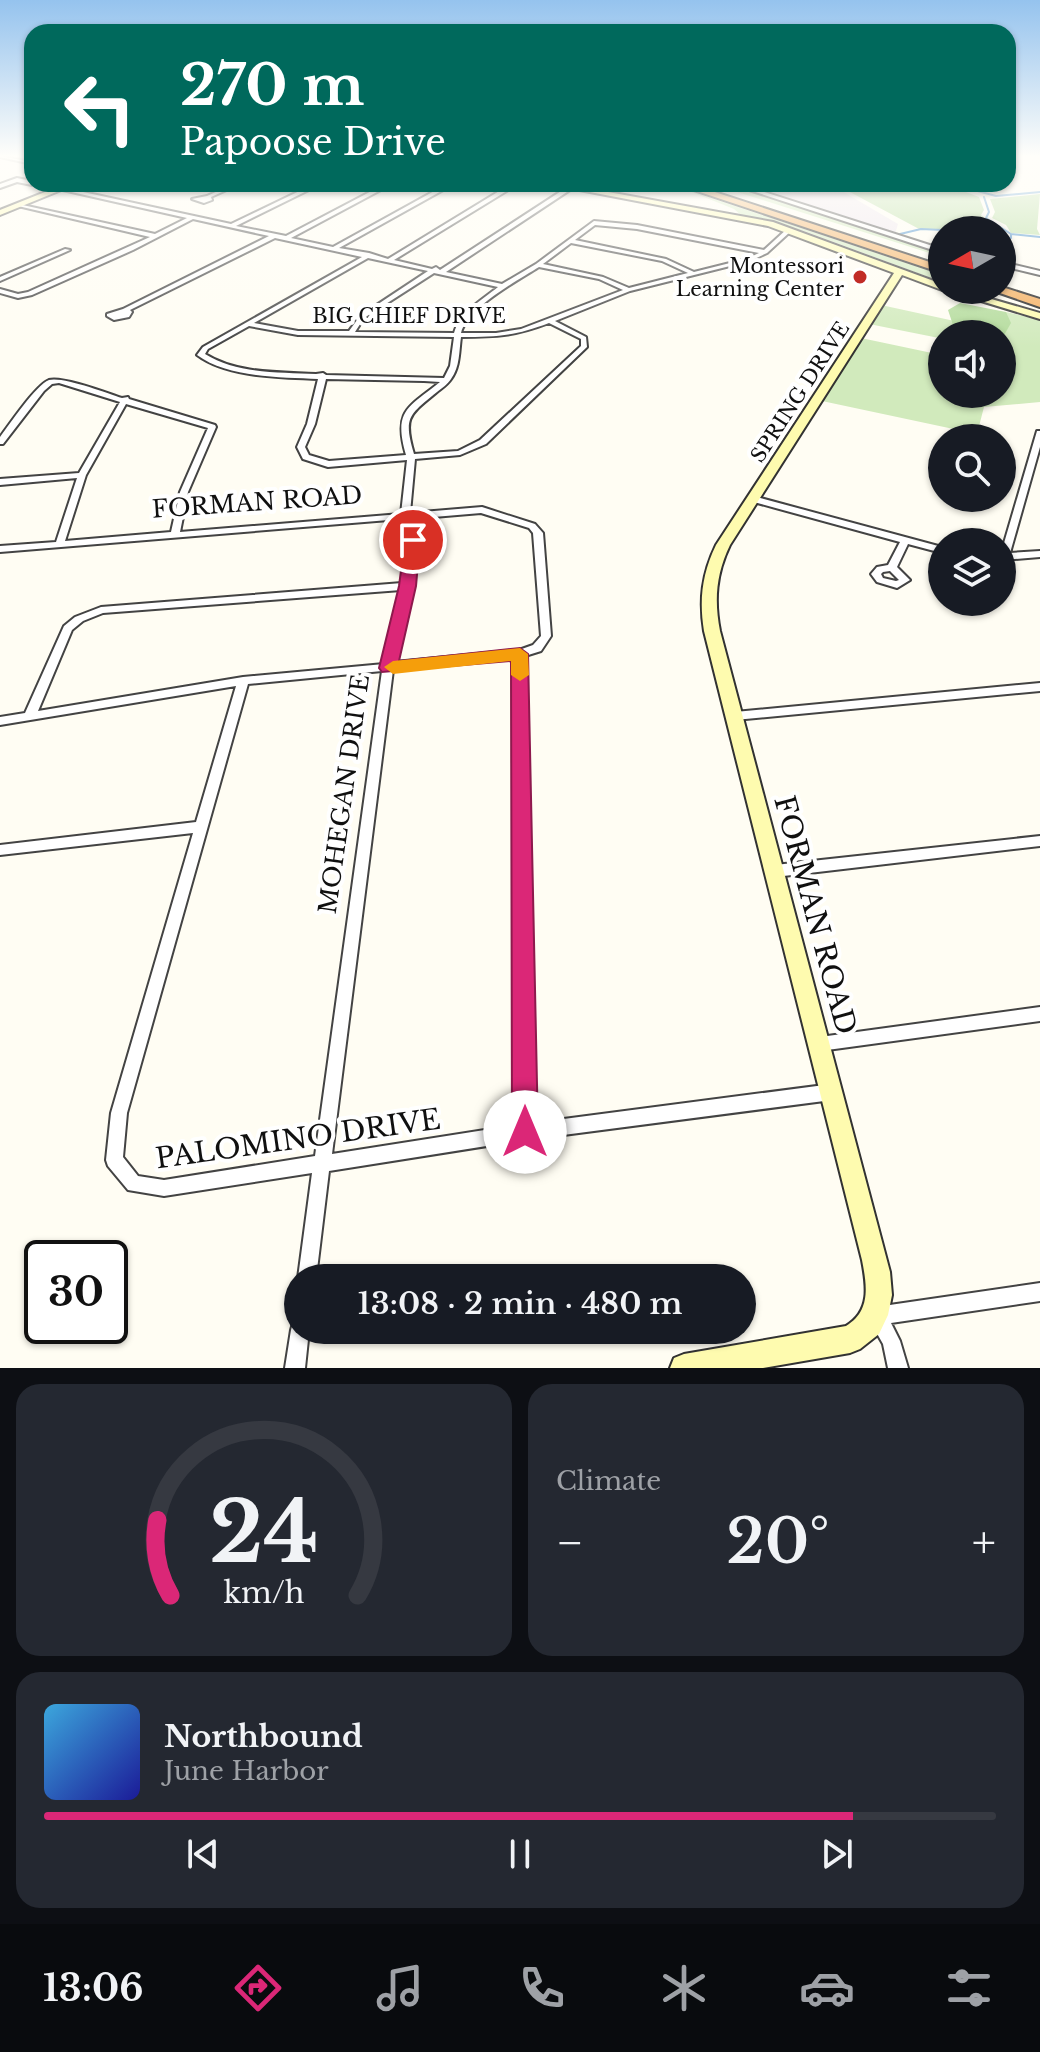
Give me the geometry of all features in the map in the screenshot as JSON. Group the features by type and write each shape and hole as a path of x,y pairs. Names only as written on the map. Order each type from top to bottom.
{"highway":[{"path":"790,220 928,265"},
{"path":"810,220 928,258"},
{"path":"1016,288 1040,294"},
{"path":"1016,291 1040,303"}],"street":[{"path":"84,220 154,236"},
{"path":"0,291 18,296 30,294 188,220"},
{"path":"208,220 503,286"},
{"path":"233,225 244,220"},
{"path":"288,237 321,220"},
{"path":"335,248 386,220"},
{"path":"390,260 456,220"},
{"path":"351,333 362,317 519,220"},
{"path":"749,220 789,230 928,282"},
{"path":"845,220 928,246"},
{"path":"369,255 203,350 201,355 206,361 251,373 414,376 447,380 454,366 457,335 466,316 589,226 601,222 765,252"},
{"name":"BIG CHIEF DRIVE","path":"248,324 298,333 457,335 522,331 628,290 748,260 765,252 789,230"},
{"path":"125,310 277,235"},
{"path":"570,241 664,260 692,273"},
{"path":"0,279 67,250"},
{"path":"538,265 601,278 628,290"},
{"path":"1016,267 1040,273"},
{"name":"SPRING DRIVE","path":"732,533 900,271"},
{"path":"998,304 1040,316"},
{"path":"323,375 302,452 315,462 328,464 460,453 483,442 585,346 584,338 551,321"},
{"name":"MOHEGAN DRIVE","path":"309,1264 388,668 407,586 413,540 405,518 411,457 404,434 410,411 447,380"},
{"path":"0,442 50,382 69,381 212,427 184,492 175,534"},
{"path":"60,543 82,475 125,399"},
{"path":"1013,528 1040,433"},
{"path":"0,482 82,475"},
{"path":"1025,487 1040,486"},
{"path":"753,499 928,547"},
{"name":"FORMAN ROAD","path":"0,549 482,510 532,526 538,533 546,636 537,648 520,654"},
{"name":"FORMAN ROAD","path":"732,533 711,569 707,596 879,1279 876,1316"},
{"path":"892,568 905,541"},
{"path":"1016,555 1040,554"},
{"path":"30,715 68,628 79,619 101,610 407,586"},
{"path":"0,721 243,681 520,654 525,1132"},
{"path":"0,850 200,827 243,681"},
{"path":"735,716 1040,687"},
{"name":"PALOMINO DRIVE","path":"200,827 119,1113 114,1160 134,1184 164,1188 525,1132 832,1092"},
{"path":"775,871 1040,841"},
{"path":"820,1044 1040,1014"},
{"path":"684,1368 850,1339 869,1326 876,1316 1040,1292"},
{"path":"876,1316 891,1341 898,1368"},
{"path":"295,1368 298,1344"}],"shaded area":[{"path":"850,220 891,220 898,224 895,234"}],"green space":[{"path":"760,220 777,220 928,270 928,277 804,231"},
{"path":"825,220 839,220 928,249 928,253"},
{"path":"902,220 928,220 928,230 921,230"},
{"path":"1016,220 1038,220 1040,235 1016,233"},
{"path":"965,304 1006,312 1010,320 951,320 948,310"},
{"path":"881,305 950,320 928,320 928,336 869,324"},
{"path":"1006,312 1040,320 1040,402 1016,404 1016,320 1006,320"},
{"path":"861,338 928,352 928,408 984,408 980,424 930,424 822,401"}],"waterway":[{"path":"900,234 928,229"},
{"path":"1016,235 1040,237"}],"slow traffic":[{"path":"393,667 520,654 520,675"}],"place":[{"name":"Montessori Learning Center","path":"860,277"}],"route":[{"path":"413,540 407,586 388,668 520,654 525,1132"}]}
